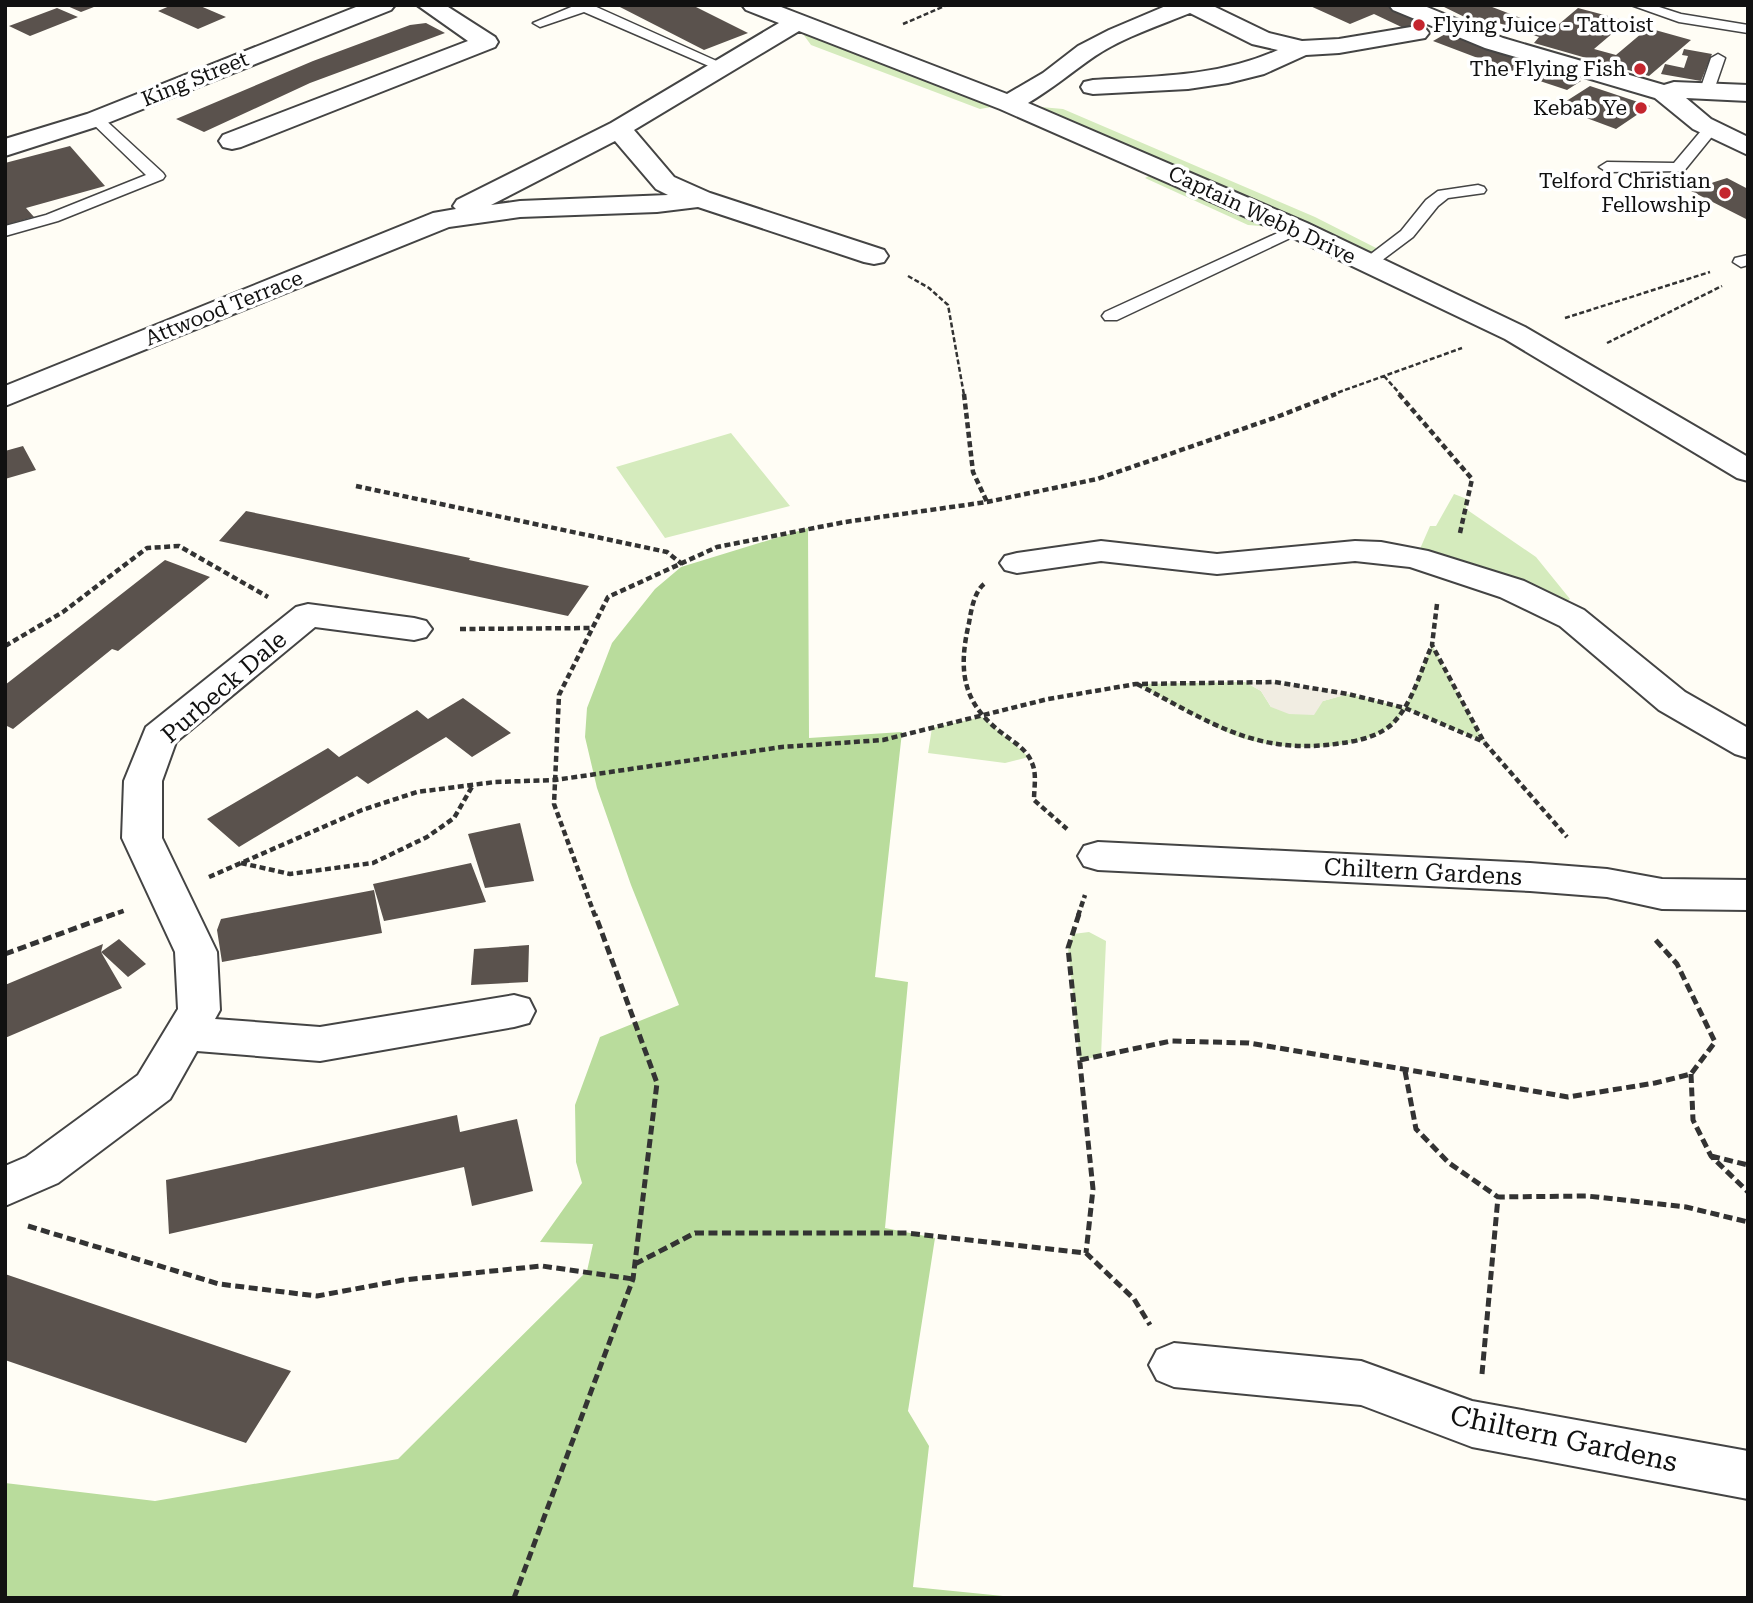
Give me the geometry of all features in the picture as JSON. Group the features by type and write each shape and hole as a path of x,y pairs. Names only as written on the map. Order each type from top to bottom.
{"street":[{"name":"King Street","path":"5,148 96,119 383,5"},
{"path":"232,141 486,42 429,5"},
{"name":"Captain Webb Drive","path":"754,5 1009,104 1297,229 1515,333 1748,471"},
{"path":"1009,104 1117,35 1190,5 1261,38 1302,48 1339,46 1417,33"},
{"path":"1401,5 1494,43 1664,93 1711,128 1748,147"},
{"name":"Attwood Terrace","path":"5,397 443,219 620,128 795,23"},
{"path":"1093,87 1188,82 1228,76 1255,69 1302,48"},
{"path":"1664,93 1674,90 1748,93"},
{"path":"620,128 634,149 665,183 700,199"},
{"name":"Attwood Terrace","path":"443,219 520,209 657,204 700,199 874,256"},
{"path":"1017,563 1101,551 1217,564 1355,551 1416,558 1512,589 1572,618 1672,701 1748,744"},
{"name":"Purbeck Dale","path":"5,1187 42,1170 154,1087 199,1010 196,952 142,838 143,781 159,736 308,615 414,629"},
{"name":"Chiltern Gardens","path":"1098,856 1530,877 1606,883 1662,894 1748,895"},
{"path":"185,1033 320,1044 514,1011"},
{"name":"Chiltern Gardens","path":"1174,1365 1361,1383 1477,1424 1748,1475"}],"lane":[{"path":"1638,5 1679,18 1748,29"},
{"path":"540,23 584,7 723,67"},
{"path":"1707,90 1718,58"},
{"path":"5,231 52,218 157,176 96,119"},
{"path":"1607,167 1678,168 1711,128"},
{"path":"1367,263 1407,234 1432,203 1444,194 1478,190"},
{"path":"1111,316 1297,229"}],"path":[{"path":"874,256 929,288 947,305 967,410 973,472 987,502"},
{"path":"1554,321 1744,261"},
{"path":"1567,364 1725,285"},
{"path":"514,1598 633,1279 657,1083 554,804 559,695 608,597 717,547 845,522 987,502 1097,479 1274,418 1469,346"},
{"path":"356,486 667,552 681,564"},
{"path":"5,646 63,612 147,548 179,546 267,596 308,615"},
{"path":"1017,563 980,587 967,620 963,680 970,700 982,717 1029,757 1035,777 1034,800 1098,856 1068,948 1093,1189 1086,1253"},
{"path":"414,629 593,628"},
{"path":"1136,684 1232,734 1267,744 1313,748 1362,740 1393,724 1405,708 1432,645"},
{"path":"5,954 169,894 362,810 416,792 555,780 782,747 883,740 1048,699 1136,684 1275,682 1348,694 1405,708 1484,742"},
{"path":"241,863 290,874 373,863 427,837 454,818 473,785"},
{"path":"1405,1070 1416,1129 1449,1163 1498,1197 1587,1196 1686,1208 1748,1222"},
{"path":"1691,1074 1693,1120 1711,1156 1748,1192"},
{"path":"1711,1156 1748,1166"},
{"path":"1477,1424 1498,1197"},
{"path":"23,1225 219,1284 317,1296 403,1280 542,1266 633,1279"},
{"path":"635,1264 695,1233 907,1233 1086,1253 1134,1299 1174,1365"}],"green space":[{"path":"795,23 1009,104 980,109 811,45"},
{"path":"1009,104 1063,109 1315,217 1384,252 1367,263 1297,229 1248,225 1145,178 1161,169"},
{"path":"731,433 790,506 665,538 616,467"},
{"path":"1454,494 1467,499 1466,509 1536,557 1570,599 1555,610 1416,558 1430,526 1436,526"},
{"path":"808,528 809,738 902,732 875,977 908,982 885,1228 935,1238 908,1411 929,1446 913,1587 1024,1598 5,1598 5,1483 155,1501 398,1459 587,1271 593,1244 540,1242 582,1183 576,1162 575,1105 600,1037 679,1005 631,885 597,788 585,737 587,708 612,643 655,589 681,567"},
{"path":"1432,645 1484,742 1406,708 1392,725 1357,741 1313,747 1269,744 1231,734 1136,684 1245,682 1261,691 1271,707 1323,701 1348,694 1405,708"},
{"path":"982,717 1029,757 1005,763 928,753 932,728"},
{"path":"1089,932 1106,941 1101,1056 1080,1060 1068,948 1073,934"}],"shaded area":[{"path":"1245,682 1275,682 1348,694 1323,701 1314,715 1289,714 1271,707 1261,691"}],"building":[{"path":"65,5 99,5 81,12"},
{"path":"172,5 198,5 226,17 198,29 158,11"},
{"path":"616,5 692,5 748,33 704,50"},
{"path":"1308,5 1384,5 1429,25 1412,32 1374,14 1350,24"},
{"path":"1440,5 1487,5 1552,30 1578,8 1627,21 1594,49 1616,55 1648,28 1691,40 1649,76 1534,43 1539,37 1496,22 1485,27"},
{"path":"57,8 78,17 30,36 9,26"},
{"path":"426,23 445,33 310,83 204,132 176,119 313,61 410,25"},
{"path":"1447,33 1526,63 1512,71 1433,41"},
{"path":"1684,49 1712,54 1701,81 1661,74 1665,64 1684,68 1688,56 1682,55"},
{"path":"1530,64 1581,81 1567,90 1516,73"},
{"path":"1590,86 1650,106 1616,129 1557,107"},
{"path":"70,146 105,186 26,208 34,217 5,225 5,163"},
{"path":"1727,178 1748,189 1748,220 1689,190"},
{"path":"23,446 36,470 5,479 5,451"},
{"path":"246,511 589,586 568,616 219,541"},
{"path":"165,560 210,577 118,651 112,649 13,729 5,725 5,685"},
{"path":"463,698 511,733 472,757 446,737 368,784 357,776 239,847 207,819 328,748 339,757 417,710 428,719"},
{"path":"520,823 534,881 485,888 468,834"},
{"path":"471,863 486,902 384,921 373,884"},
{"path":"374,890 382,933 222,962 217,930 221,919"},
{"path":"119,939 146,964 128,977 101,952"},
{"path":"103,944 101,952 122,988 5,1038 5,985"},
{"path":"529,945 528,982 471,985 474,949"},
{"path":"457,1115 460,1132 517,1119 533,1191 472,1206 464,1167 169,1234 166,1180"},
{"path":"5,1274 291,1371 246,1443 5,1360"}],"place":[{"name":"Flying Juice - Tattoist","path":"1419,25"},
{"name":"The Flying Fish","path":"1640,69"},
{"name":"Kebab Ye","path":"1641,108"},
{"name":"Telford Christian Fellowship","path":"1725,193"}]}
